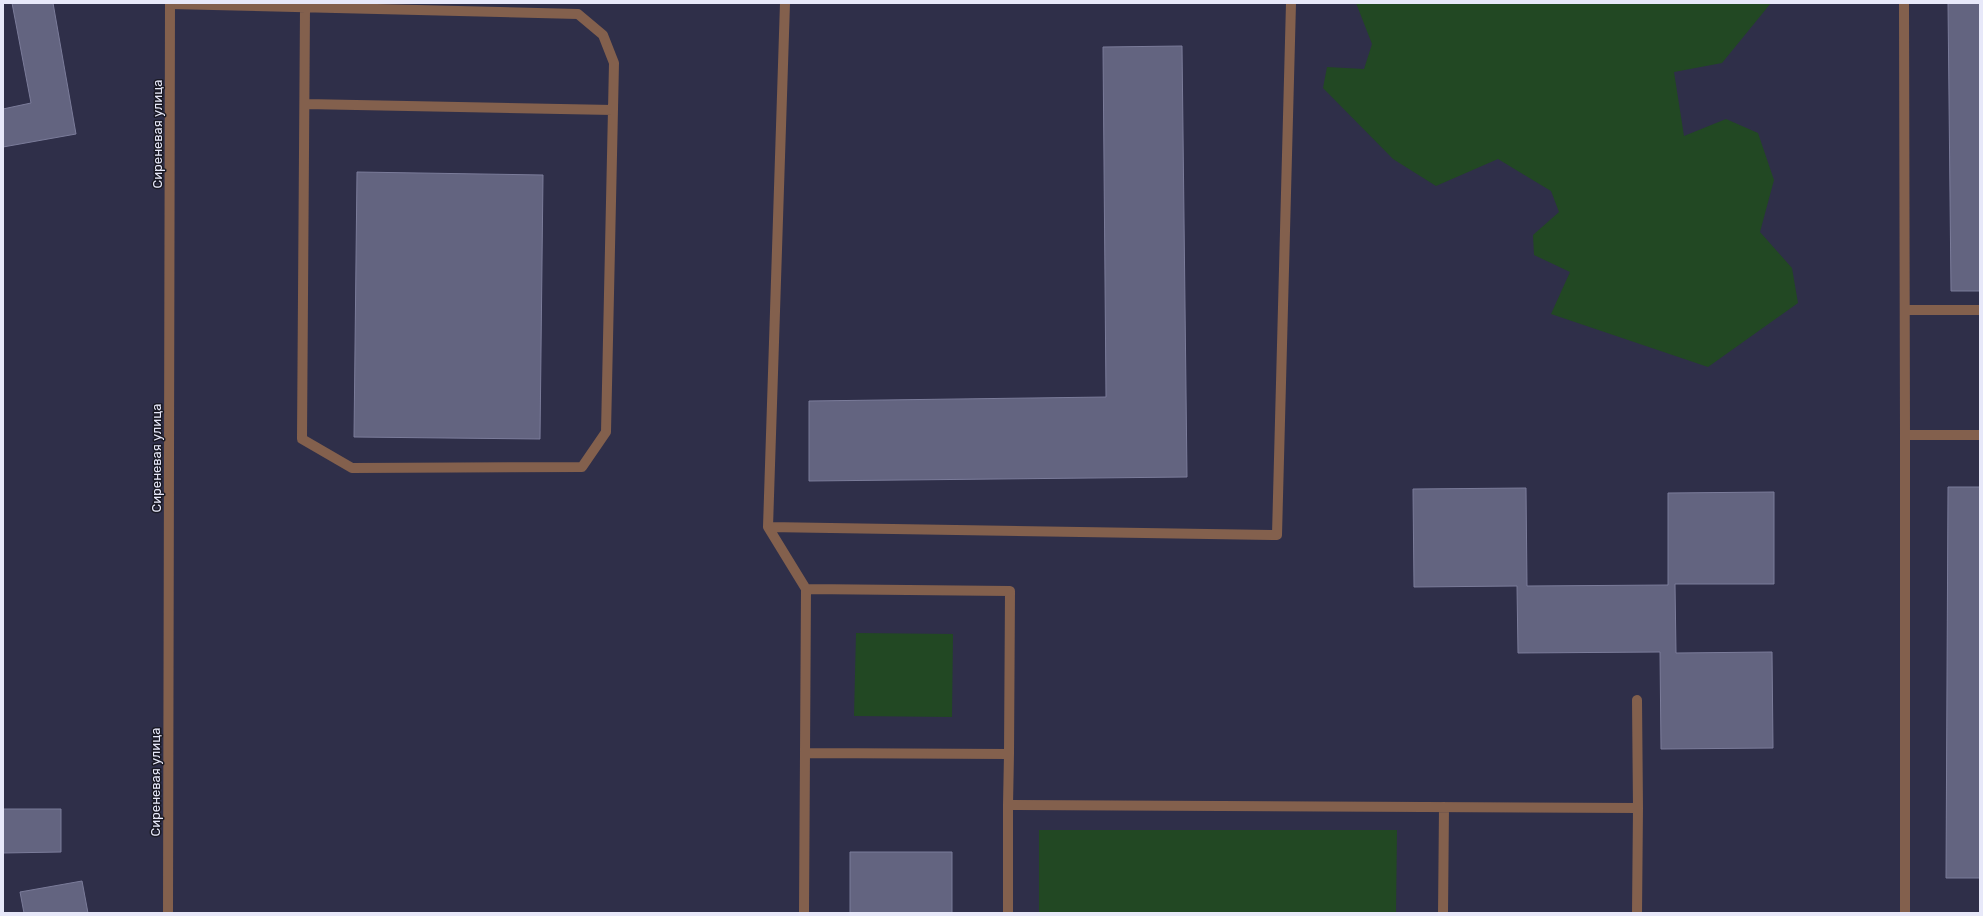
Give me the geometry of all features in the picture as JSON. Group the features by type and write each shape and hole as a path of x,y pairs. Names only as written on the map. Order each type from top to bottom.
{"street":[{"path":"785,3 768,527 806,589 804,913"},
{"path":"768,527 1277,535 1291,3"},
{"path":"1904,3 1905,913"},
{"path":"170,4 578,14 603,35 614,64 606,432 582,467 352,468 302,439 305,8"},
{"name":"Сиреневая улица","path":"168,913 170,4"},
{"path":"305,104 613,110"},
{"path":"1905,310 1980,310"},
{"path":"1905,435 1980,435"},
{"path":"806,589 1010,591 1008,913"},
{"path":"1637,700 1637,913"},
{"path":"805,753 1009,754"},
{"path":"1008,805 1638,808"},
{"path":"1443,913 1444,807"}],"green space":[{"path":"1356,3 1771,3 1722,63 1674,72 1684,136 1726,119 1758,133 1774,180 1760,232 1792,268 1798,303 1708,367 1551,314 1570,272 1534,255 1533,235 1559,212 1551,191 1498,159 1436,186 1393,159 1323,88 1327,67 1364,69 1372,44"},
{"path":"856,633 953,634 952,717 854,716"},
{"path":"1039,830 1397,830 1396,913 1039,913"}],"building":[{"path":"12,3 53,3 76,134 3,147 3,109 31,103"},
{"path":"1948,3 1980,3 1980,291 1951,291"},
{"path":"1182,46 1187,477 809,481 809,401 1106,397 1103,47"},
{"path":"357,172 543,175 540,439 354,437"},
{"path":"1948,487 1980,487 1980,878 1946,878"},
{"path":"1526,488 1527,586 1668,585 1668,493 1774,492 1774,584 1675,584 1676,653 1772,652 1773,748 1661,749 1660,652 1518,653 1517,586 1414,587 1413,489"},
{"path":"3,809 61,809 61,852 3,853"},
{"path":"850,852 952,852 952,913 850,913"},
{"path":"82,881 88,913 24,913 20,892"}]}
